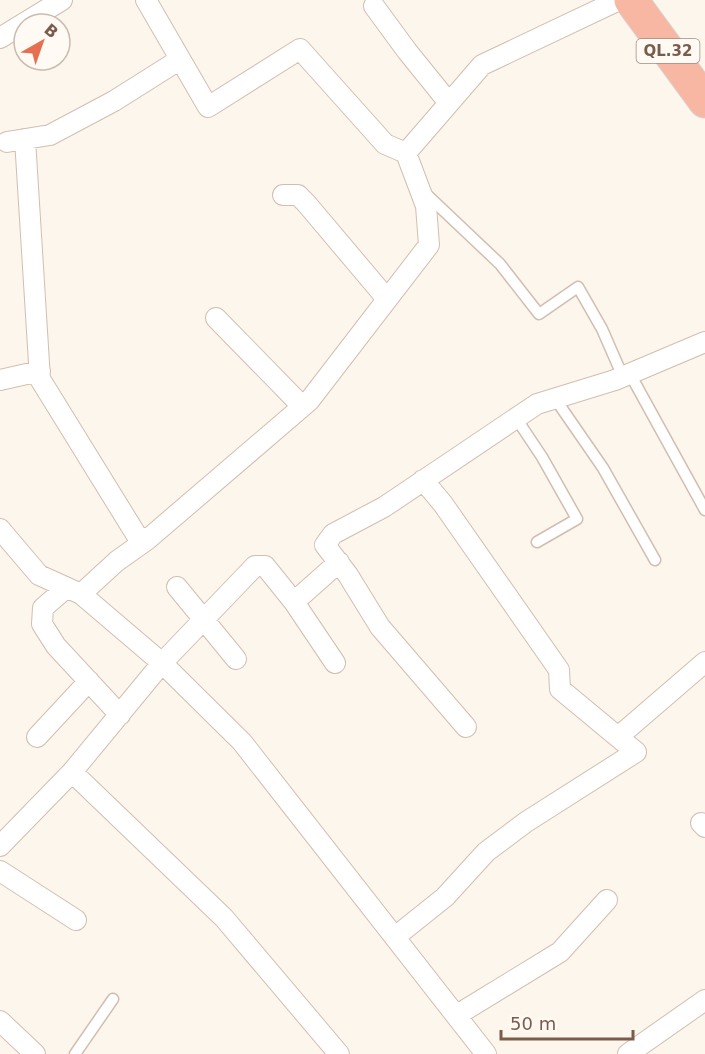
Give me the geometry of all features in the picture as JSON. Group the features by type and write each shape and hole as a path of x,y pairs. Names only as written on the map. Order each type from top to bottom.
{"highway":[{"name":"QL.32","path":"631,0 705,102"}],"street":[{"path":"0,38 62,0"},
{"path":"120,715 56,646 42,624 43,608 74,591 148,539 302,406 429,245 426,206 406,153 385,144 300,49 208,107 146,0"},
{"path":"406,153 482,65 619,0"},
{"path":"375,6 407,51 449,103"},
{"path":"148,539 136,536 40,379 16,140 50,135 114,101 179,60"},
{"path":"283,195 298,195 306,203 387,299"},
{"path":"216,318 302,406"},
{"path":"466,727 380,627 339,562 325,545 333,534 384,507 537,404 556,400 626,376 705,342"},
{"path":"0,380 40,371"},
{"path":"395,937 445,897 486,852 526,822 636,752 560,689 559,670 443,504 423,480"},
{"path":"0,529 39,575 74,591 162,663 242,742 486,1054"},
{"path":"294,602 339,562"},
{"path":"0,846 72,772 162,663 255,566 265,566 294,602 335,663"},
{"path":"177,587 236,659"},
{"path":"618,737 705,662"},
{"path":"37,737 89,681"},
{"path":"72,772 224,918 339,1054"},
{"path":"0,871 76,920"},
{"path":"457,1015 560,952 607,900"},
{"path":"628,1054 705,1000"},
{"path":"0,1022 35,1054"}],"lane":[{"path":"418,187 500,264 539,314 578,287 626,376 705,510"},
{"path":"556,400 603,468 655,560"},
{"path":"516,418 542,457 577,519 537,542"},
{"path":"75,1054 113,999"}]}
